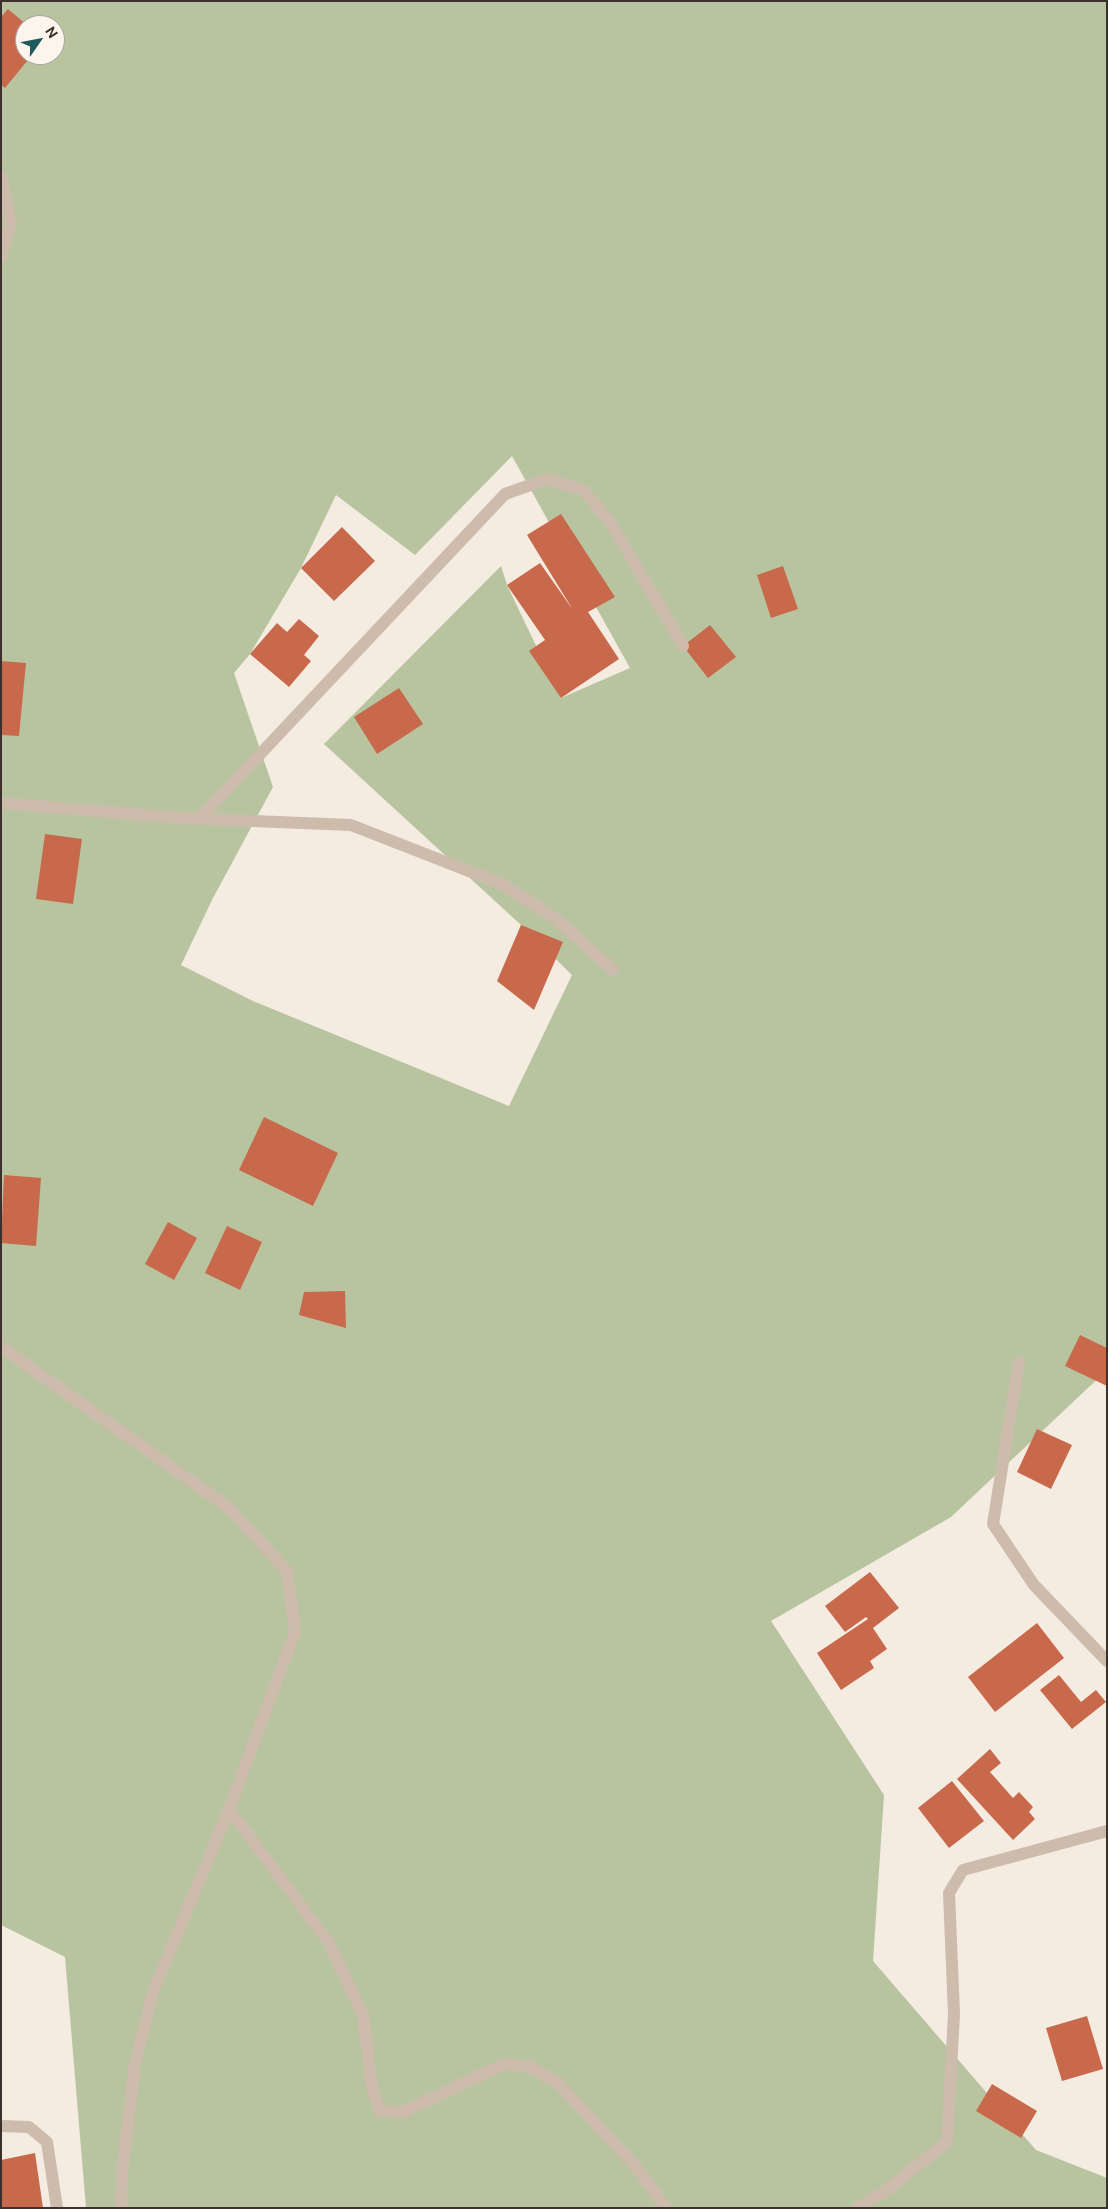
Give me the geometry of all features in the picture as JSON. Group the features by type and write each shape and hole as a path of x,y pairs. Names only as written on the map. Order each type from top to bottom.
{"street":[{"path":"1,176 12,223 1,257"},
{"path":"199,819 505,494 547,479 583,490 609,520 683,646"},
{"path":"1,803 199,819 351,825 502,884 555,918 613,970"},
{"path":"1,1347 228,1507 287,1571 295,1632 229,1809 153,1992 135,2063 122,2174 121,2208"},
{"path":"1020,1362 993,1524 1034,1585 1107,1661"},
{"path":"229,1809 328,1943 363,2015 372,2088 380,2111 402,2112 504,2064 529,2066 558,2084 637,2168 666,2208"},
{"path":"857,2208 884,2192 947,2142 954,2014 950,1893 963,1870 1107,1830"},
{"path":"1,2126 29,2127 47,2142 58,2208"}],"green space":[{"path":"1,1 1107,1 1107,1370 951,1517 771,1621 884,1795 873,1961 1036,2150 1107,2178 1107,2208 86,2208 65,1957 1,1925","holes":["512,456 630,668 561,698 507,585 501,566 324,744 521,925 572,975 509,1106 253,1001 181,965 213,898 273,787 234,673 250,654 301,568 336,495 415,555"]}],"building":[{"path":"8,9 15,15 15,65 24,65 5,88 1,85 1,17"},
{"path":"561,514 615,597 588,612 619,659 561,698 529,651 545,640 507,585 540,563 573,610 527,535"},
{"path":"342,527 375,561 334,601 301,568"},
{"path":"783,566 798,609 771,618 757,575"},
{"path":"299,619 319,636 304,655 311,661 289,687 250,654 277,623 287,632"},
{"path":"710,625 736,657 708,678 683,646"},
{"path":"1,661 26,663 19,736 1,735"},
{"path":"399,688 423,724 377,754 354,717"},
{"path":"45,834 82,839 73,904 36,899"},
{"path":"521,925 563,942 534,1010 497,981"},
{"path":"264,1117 338,1153 313,1206 239,1170"},
{"path":"4,1175 41,1178 36,1246 1,1243"},
{"path":"168,1222 197,1238 174,1280 145,1264"},
{"path":"227,1226 262,1242 240,1290 205,1273"},
{"path":"345,1291 346,1328 299,1315 304,1292"},
{"path":"1080,1335 1107,1348 1107,1386 1065,1366"},
{"path":"1037,1429 1072,1445 1051,1489 1017,1472"},
{"path":"870,1572 899,1608 873,1628 887,1649 870,1661 874,1668 841,1690 817,1653 868,1619 866,1617 845,1632 825,1606"},
{"path":"1037,1623 1064,1658 995,1712 968,1677"},
{"path":"1059,1675 1081,1702 1096,1690 1106,1702 1072,1729 1040,1690"},
{"path":"990,1749 1001,1763 990,1772 1013,1798 1019,1792 1033,1807 1029,1812 1035,1819 1013,1840 957,1779"},
{"path":"952,1781 984,1821 949,1848 918,1808"},
{"path":"1087,2016 1103,2069 1062,2081 1046,2028"},
{"path":"992,2084 1037,2111 1021,2138 976,2111"},
{"path":"35,2153 43,2208 1,2208 1,2160"}]}
